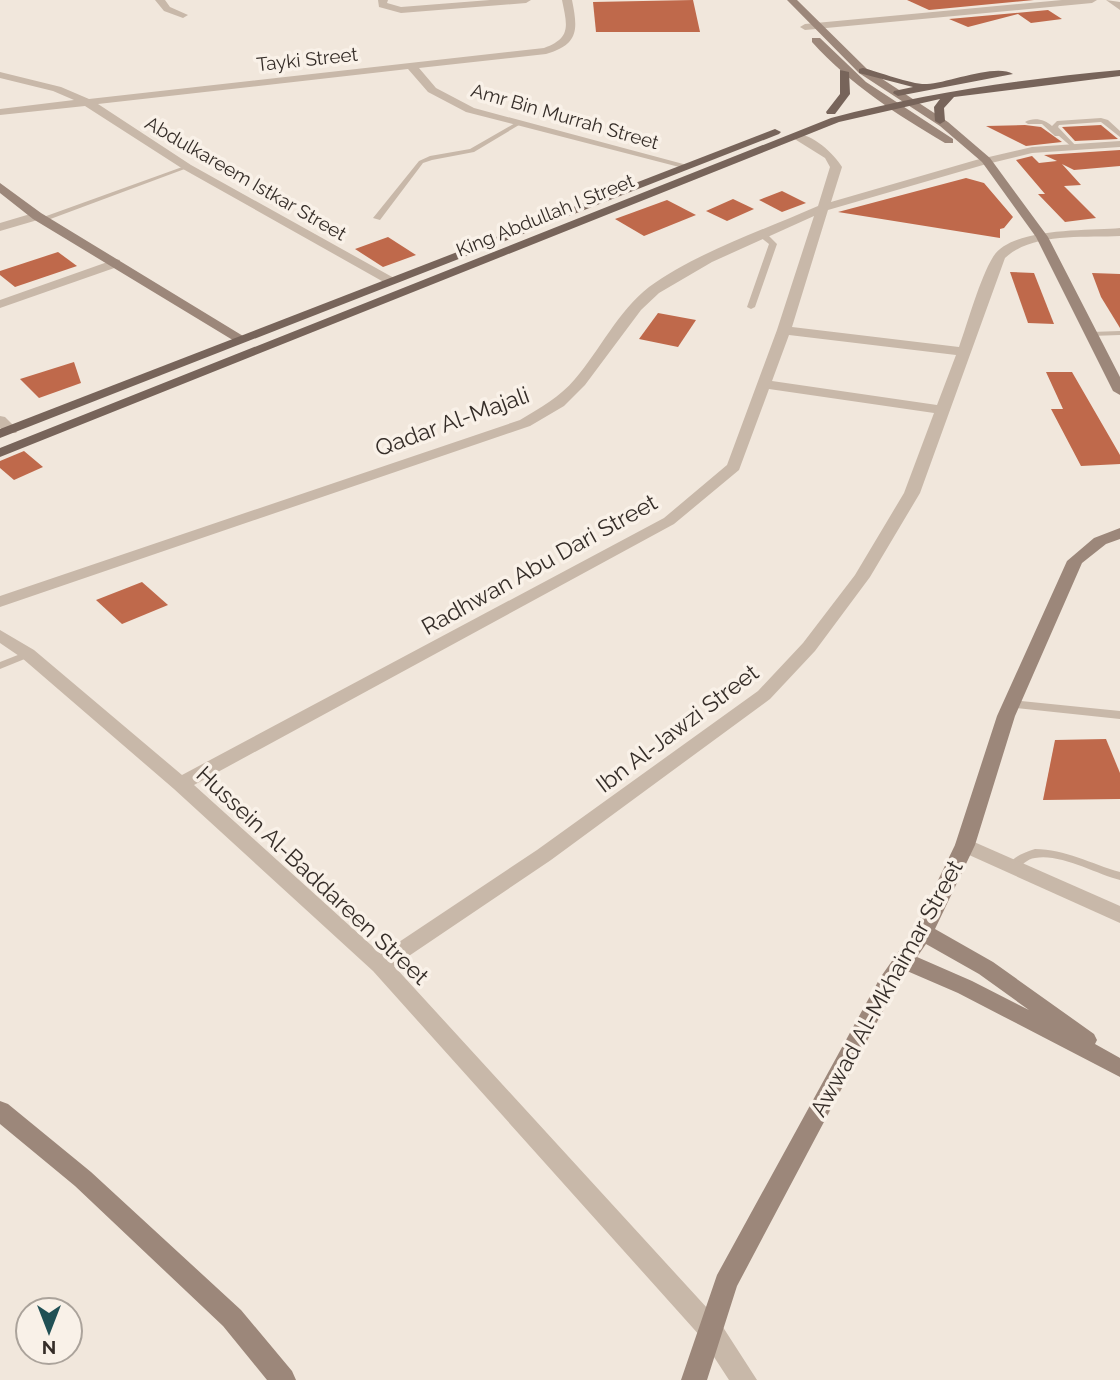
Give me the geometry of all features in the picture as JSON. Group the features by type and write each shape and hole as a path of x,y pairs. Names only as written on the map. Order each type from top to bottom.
{"main road":[{"name":"King Abdullah I Street","path":"0,453 925,86 974,77 1120,64"},
{"path":"863,71 925,86"},
{"path":"831,112 845,94 845,72"},
{"name":"King Abdullah I Street","path":"4,428 831,112 877,98 910,102 1031,81 1120,74"},
{"path":"940,121 939,107 951,94"}],"street":[{"path":"160,0 167,9 183,15"},
{"path":"383,0 384,8 401,10 526,0"},
{"name":"Tayki Street","path":"2,112 523,55 565,43 572,31 567,0"},
{"path":"782,0 893,100 985,163"},
{"path":"792,0 845,72 877,98"},
{"path":"811,26 1091,0"},
{"path":"1111,0 1120,7"},
{"name":"Amr Bin Murrah Street","path":"411,66 432,90 470,110 683,167"},
{"name":"Abdulkareem Istkar Street","path":"0,75 57,89 86,102 187,167 389,281"},
{"path":"910,102 972,146 1044,242 1120,391"},
{"name":"Radhwan Abu Dari Street","path":"181,784 669,521 734,467 784,330 825,207 836,164 829,156 797,135"},
{"name":"Qadar Al-Majali","path":"1,600 525,422 559,403 580,382 636,307 654,290 708,259 825,207 1032,150 1120,144"},
{"path":"0,187 40,217 241,339"},
{"path":"0,227 40,217"},
{"name":"Ibn Al-Jawzi Street","path":"380,965 544,855 765,695 808,647 862,577 912,493 999,257 1044,242 1120,232"},
{"path":"0,304 116,263"},
{"path":"784,330 963,352"},
{"path":"764,384 943,410"},
{"name":"Awwad Al-Mkhaimar Street","path":"694,1380 726,1283 887,984 923,932 965,845 1010,704 1075,561 1100,541 1120,534"},
{"name":"Hussein Al-Baddareen Street","path":"0,635 28,654 181,784 380,965 710,1329 744,1380"},
{"path":"965,845 1120,915"},
{"path":"923,932 986,968 1120,1066"},
{"path":"904,961 965,987 1120,1066"},
{"path":"0,1111 83,1178 232,1318 283,1380"}],"lane":[{"path":"1071,146 1054,127 1057,124 1101,120 1106,121 1120,135"},
{"path":"1028,122 1044,122 1071,146"},
{"path":"377,218 421,162 472,151 517,124"},
{"path":"40,217 187,167"},
{"path":"751,307 772,244 762,234"},
{"path":"1091,334 1120,333"},
{"path":"0,666 28,654"},
{"path":"1010,704 1120,715"},
{"path":"1013,867 1020,856 1032,852 1120,876"}],"building":[{"path":"693,0 700,32 596,32 593,2"},
{"path":"907,0 1034,0 929,10"},
{"path":"1048,10 1062,19 1031,23 1018,14 968,27 949,19"},
{"path":"1101,125 1118,139 1075,141 1062,127"},
{"path":"986,126 1041,127 1062,142 1026,146"},
{"path":"1120,150 1120,166 1074,170 1062,164 1081,185 1064,186 1096,218 1065,222 1038,194 1045,194 1016,160 1032,156 1039,163 1057,161 1044,155"},
{"path":"966,178 984,183 1013,217 1000,229 1000,238 838,212"},
{"path":"782,191 806,203 782,212 759,200"},
{"path":"733,199 754,209 727,221 706,211"},
{"path":"667,200 696,215 644,236 615,219"},
{"path":"388,237 416,255 383,267 355,249"},
{"path":"58,252 77,266 15,287 0,275 0,271"},
{"path":"1010,272 1034,273 1054,324 1028,323"},
{"path":"1092,273 1120,274 1120,328 1101,297"},
{"path":"658,313 696,320 678,347 639,339"},
{"path":"74,362 81,383 39,398 20,379"},
{"path":"1046,372 1072,372 1120,455 1120,464 1081,466 1051,409 1063,409"},
{"path":"24,451 43,467 14,480 0,468 0,461"},
{"path":"142,582 168,605 122,624 96,600"},
{"path":"1106,739 1120,773 1120,799 1043,800 1055,740"}]}
